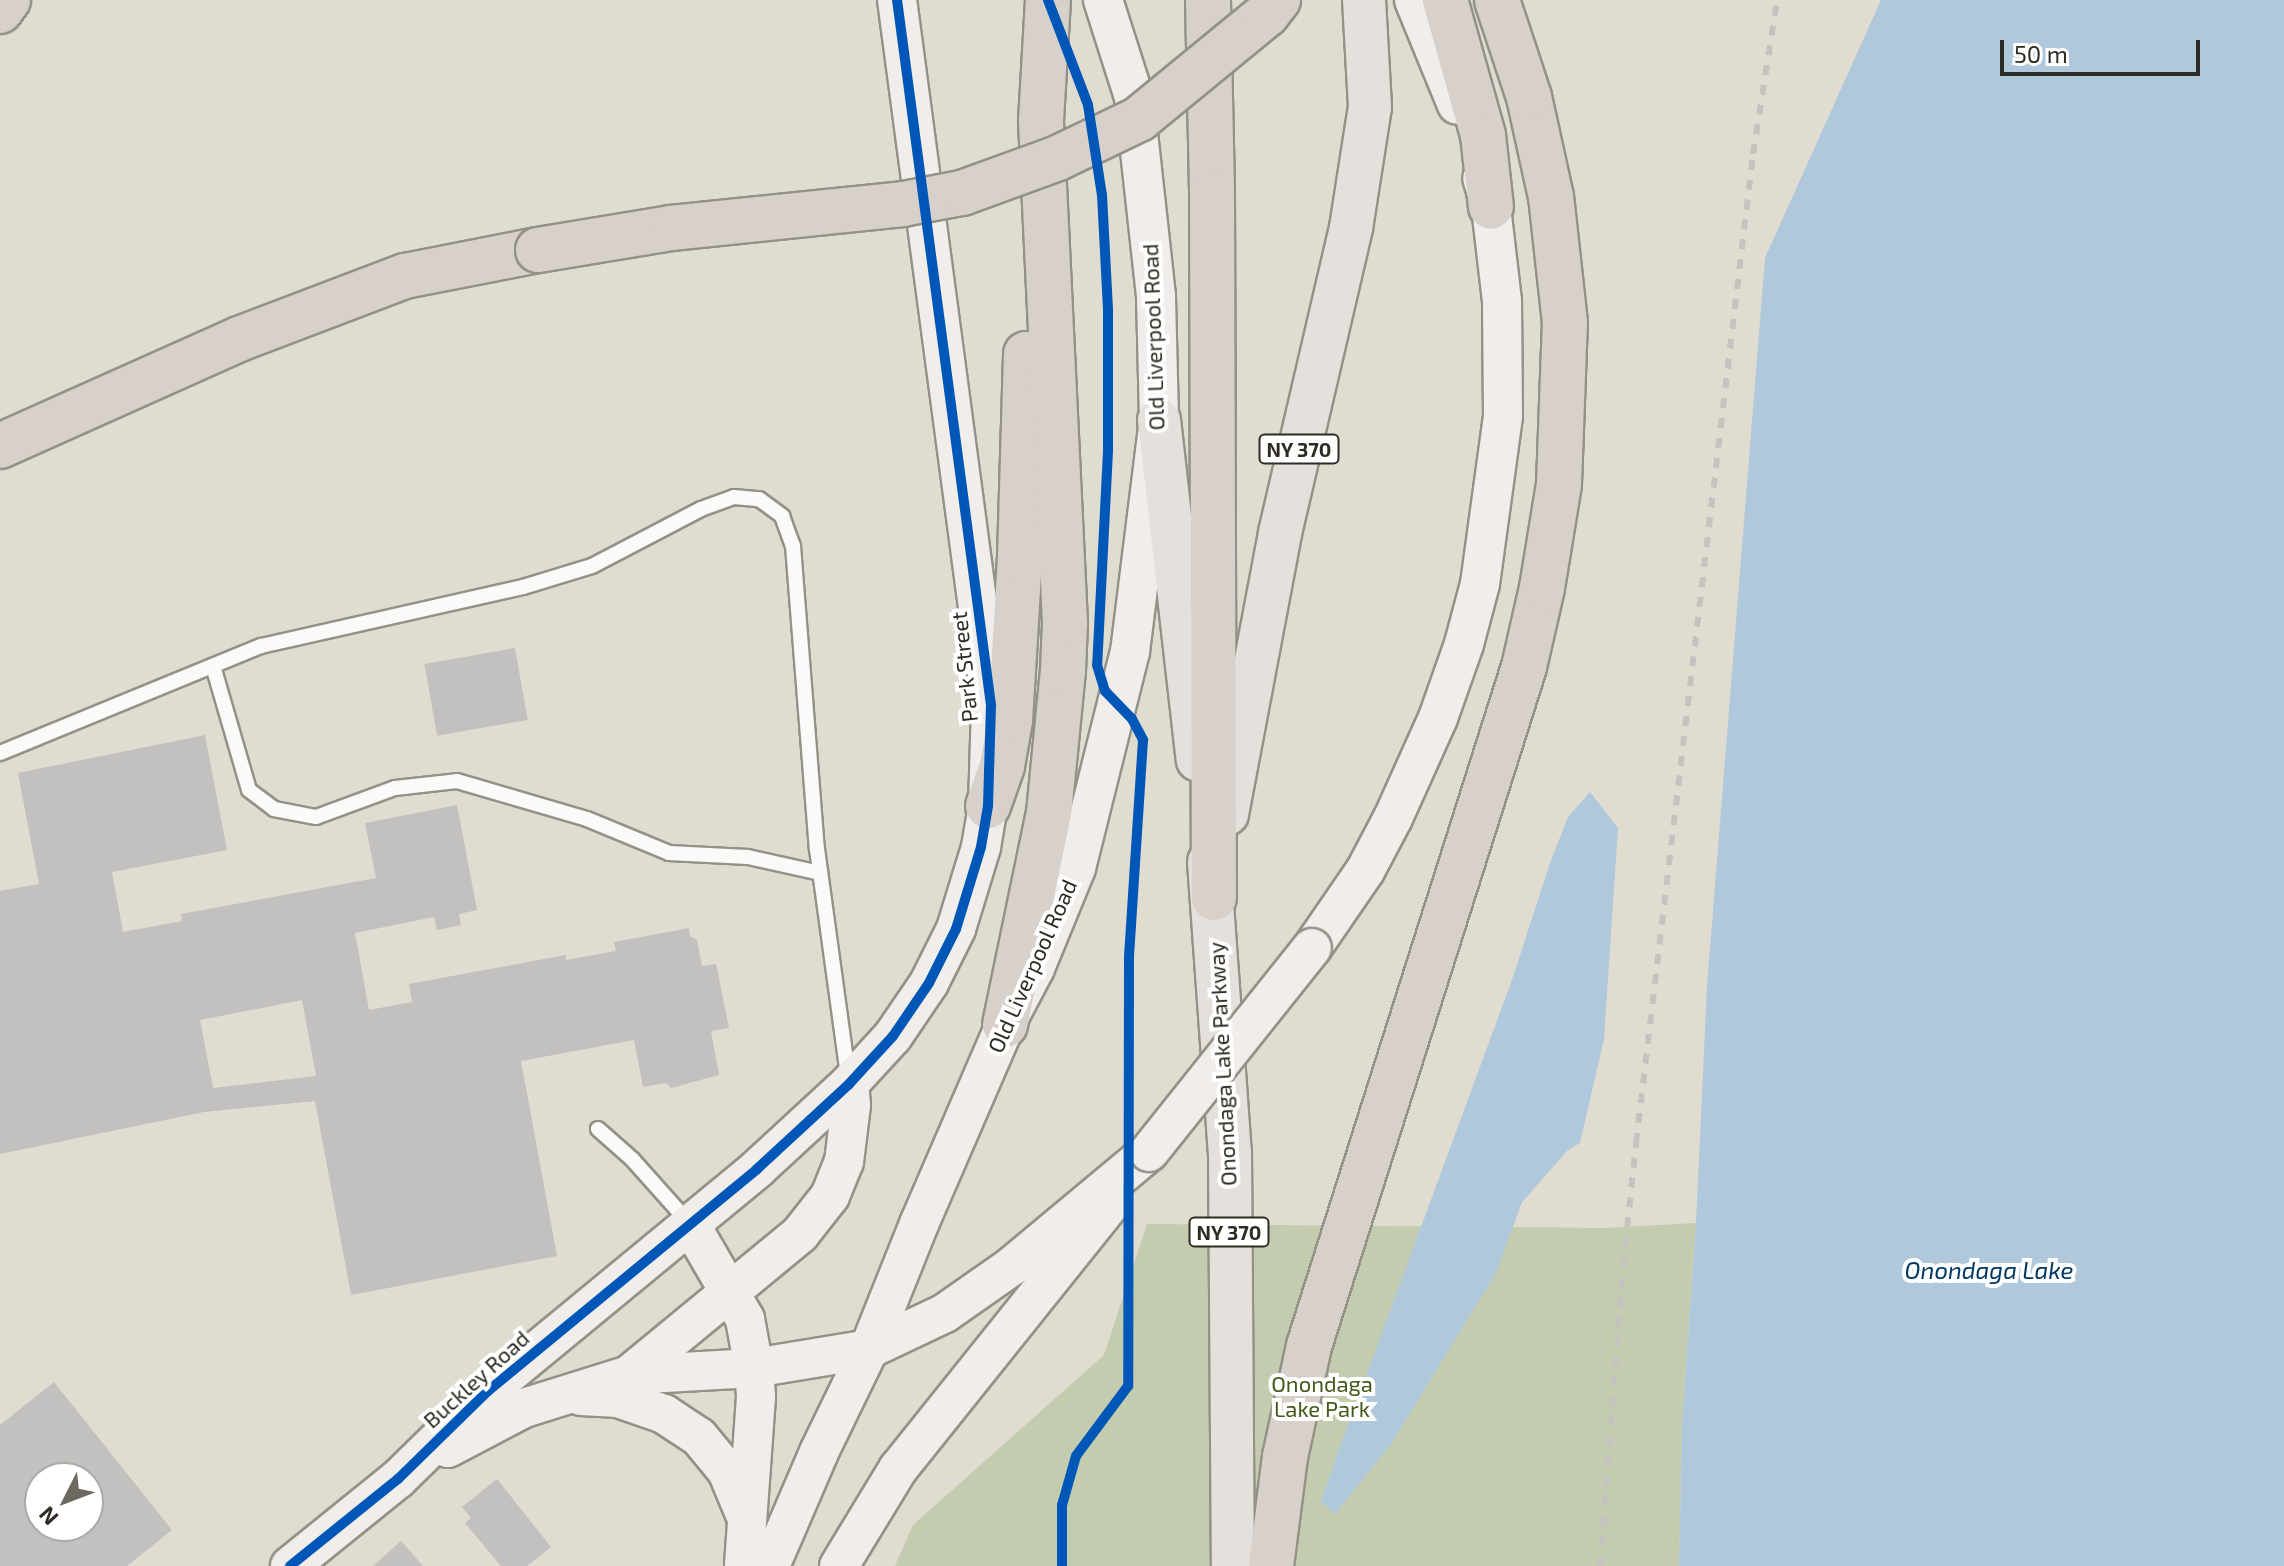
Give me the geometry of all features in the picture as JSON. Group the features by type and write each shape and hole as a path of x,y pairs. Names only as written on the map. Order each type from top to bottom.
{"highway":[{"path":"0,11 8,0"},
{"path":"1005,1025 1049,813 1063,671 1064,608 1041,121 1048,0"},
{"path":"1208,0 1212,191 1214,898"},
{"path":"0,446 239,339 405,276 671,228 903,204 962,193 1058,158 1139,119 1267,14 1278,0"},
{"path":"1445,0 1483,135 1491,207"},
{"path":"1271,1566 1285,1457 1309,1346 1524,667 1542,588 1559,484 1565,323 1551,197 1529,97 1497,0"},
{"path":"988,806 1002,766 1010,720 1020,557 1029,162 1043,77"}],"main road":[{"name":"Park Street","path":"690,1224 849,1084 893,1036 929,983 956,929 981,847 988,806 991,705 897,0"},
{"name":"Old Liverpool Road","path":"770,1566 819,1452 869,1349 1005,1025 1035,968 1086,838 1130,652 1159,420 1156,296 1134,97 1103,0"},
{"name":"NY 370","path":"1214,898 1238,740 1280,533 1351,228 1370,107 1364,0"},
{"path":"839,1566 898,1469 1042,1292 1312,948 1365,871 1393,818 1438,718 1464,644 1480,584 1503,416 1502,301 1491,207 1467,129 1414,0"},
{"name":"NY 370","path":"1159,420 1214,898"},
{"name":"Onondaga Lake Parkway","path":"1214,898 1230,1153 1233,1566"},
{"path":"629,1375 800,1234 830,1196 844,1162 851,1105 849,1084"},
{"path":"398,1479 524,1408 629,1375 754,1368 869,1349 945,1313 1012,1266 1149,1152"},
{"path":"690,1224 745,1319 754,1368 756,1397 744,1566"},
{"name":"Buckley Road","path":"290,1566 398,1479 488,1391 690,1224"},
{"path":"559,1398 598,1395 618,1398 664,1414 699,1437 727,1471 748,1522"}],"lane":[{"path":"0,753 261,646 523,587 592,566 701,509 734,497 759,499 782,516 793,546 820,873 849,1084"},
{"path":"213,666 249,790 274,809 316,817 395,788 457,781 587,819 669,853 748,857 820,873"},
{"path":"598,1129 632,1159 690,1224"}],"green space":[{"name":"Onondaga Lake Park","path":"1696,1223 1682,1424 1679,1566 895,1566 913,1525 1104,1355 1147,1224 1606,1228"}],"water":[{"name":"Onondaga Lake","path":"1881,0 2284,0 2284,1566 1679,1566 1682,1424 1696,1223 1707,986 1765,258"},
{"path":"1590,792 1618,828 1604,1039 1580,1143 1568,1150 1522,1202 1496,1273 1391,1444 1335,1514 1321,1501 1341,1444 1512,980 1550,863 1568,817"}],"building":[{"path":"515,648 528,720 437,736 424,664"},
{"path":"205,735 227,850 112,872 123,932 182,921 181,914 376,878 365,823 457,805 477,910 459,914 461,925 437,930 434,917 355,933 369,1010 412,1002 409,984 566,955 566,960 616,951 614,942 689,928 690,936 697,940 702,966 716,964 729,1028 711,1031 719,1075 671,1088 666,1083 643,1087 634,1040 521,1061 557,1256 351,1295 315,1101 204,1112 0,1154 0,891 39,884 18,773","holes":["302,1000 316,1076 213,1088 200,1020"]},
{"path":"54,1382 172,1530 127,1566 0,1566 0,1425"},
{"path":"497,1479 551,1547 527,1566 501,1566 465,1523 471,1518 462,1507"},
{"path":"401,1541 423,1566 373,1566"}],"railway":[{"path":"1600,1566 1623,1267 1636,1143 1753,154 1777,0"}],"cycle path":[{"path":"290,1566 398,1479 488,1391 757,1169 849,1084 893,1036 929,983 956,929 981,847 988,806 991,705 897,0"},
{"path":"1048,0 1088,105 1102,195 1108,311 1108,451 1097,665 1105,691 1132,719 1143,740 1129,956 1128,1386 1076,1456 1062,1505 1062,1566"}]}
